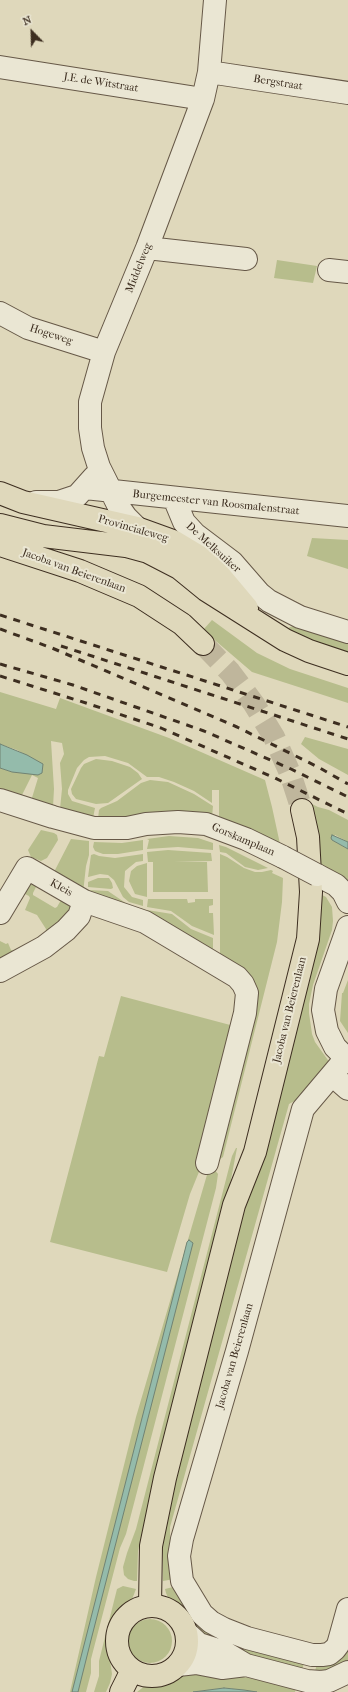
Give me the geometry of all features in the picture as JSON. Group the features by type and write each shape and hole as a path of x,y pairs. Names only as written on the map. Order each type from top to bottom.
{"main road":[{"name":"Provincialeweg","path":"0,493 23,502 136,528 173,541 203,559 221,577 259,623"},
{"name":"Provincialeweg","path":"0,525 43,536 126,546 148,552 179,568 206,590 296,646 348,664"},
{"name":"Jacoba van Beierenlaan","path":"0,545 80,571 139,596 182,624 198,647 152,617 126,603 79,583 0,557"},
{"name":"Jacoba van Beierenlaan","path":"150,1605 151,1546 165,1478 234,1205 242,1149 290,966 299,916 300,886 296,837 296,810"},
{"path":"150,1605 161,1606 172,1611 180,1619 187,1633 188,1641 185,1654 178,1665 169,1672 159,1676 147,1676 132,1670 126,1665 119,1654 116,1641 119,1628 126,1616 137,1609 150,1605"},
{"path":"121,1692 132,1670"}],"street":[{"name":"Middelweg","path":"136,528 126,517 111,492 99,467 93,448 91,435 90,402 104,352 148,248 203,99 209,72 215,0"},
{"name":"J.E. de Witstraat","path":"0,67 203,99"},
{"name":"Bergstraat","path":"209,72 348,93"},
{"path":"148,248 246,259"},
{"name":"Hogeweg","path":"0,313 28,328 104,352"},
{"path":"23,502 59,502 77,496 90,482 99,467"},
{"name":"Burgemeester van Roosmalenstraat","path":"84,488 348,516"},
{"name":"De Melksuiker","path":"174,498 184,522 195,534 232,562 259,593 270,601 300,617 348,632"},
{"name":"Gorskamplaan","path":"0,800 94,828 127,828 146,824 178,822 206,824 246,839 336,885 348,902"},
{"name":"Kleis","path":"0,913 27,868 84,901 79,916 66,930 44,947 0,971"},
{"path":"84,901 144,922 237,977 243,984 247,993 245,1013 207,1163"},
{"path":"347,1059 335,1047 327,1031 323,1010 326,989 348,927"},
{"name":"Jacoba van Beierenlaan","path":"347,1059 303,1109 237,1351 182,1540 179,1556 182,1581 202,1614 211,1622 224,1629 247,1638 322,1656 335,1649 338,1644 348,1609"},
{"path":"332,1075 348,1088"},
{"path":"187,1633 199,1644 224,1652 246,1665 307,1681 329,1681 348,1672"},
{"path":"178,1665 196,1663 222,1668 246,1665"}],"shaded area":[{"path":"277,260 317,266 313,283 274,278"},
{"path":"312,538 348,540 348,569 307,556"},
{"path":"212,620 257,653 290,669 348,688 348,703 252,672 203,630"},
{"path":"294,626 348,644 348,654 310,641 286,630"},
{"path":"0,692 56,709 60,698 169,738 265,780 280,844 219,819 219,790 212,790 212,803 194,791 174,782 159,777 147,777 128,763 105,756 89,757 84,760 77,768 68,790 68,794 72,801 95,808 93,818 60,809 62,789 60,763 64,754 62,743 51,741 54,789 53,807 31,801 38,778 32,775 21,797 0,790 0,768 12,772 33,759 17,750 0,744"},
{"path":"305,737 348,749 348,775 319,759 301,744"},
{"path":"0,744 27,755 43,764 42,773 38,775 12,772 0,768"},
{"path":"96,759 112,761 130,767 138,773 142,779 108,803 96,804 76,799 72,794 71,789 81,768 84,764"},
{"path":"150,780 168,782 194,794 213,806 212,817 98,819 99,810 101,808 117,801 141,783"},
{"path":"308,802 329,810 348,820 348,842 335,835 332,840 348,849 348,883 326,870 327,868 319,863"},
{"path":"41,830 54,833 57,835 58,840 47,858 41,861 31,857 28,850"},
{"path":"332,835 348,842 348,849 332,840"},
{"path":"169,836 198,838 213,843 213,850 178,847 147,849 149,840 147,839"},
{"path":"71,839 89,841 89,855 86,866 83,893 54,872"},
{"path":"143,840 143,850 118,854 103,854 95,851 93,847 94,842 122,843"},
{"path":"219,845 268,868 258,870 245,867 226,853 220,852"},
{"path":"168,850 211,853 212,861 174,862 207,862 208,892 153,892 153,862 148,862 147,852"},
{"path":"94,854 115,858 143,854 143,861 136,862 125,871 124,887 132,897 143,900 143,906 129,902 123,897 114,880 108,875 100,874 88,877 91,855"},
{"path":"220,854 244,868 255,872 271,870 273,871 272,873 283,878 282,902 277,942 223,1157 217,1159 251,1007 220,962"},
{"path":"147,863 147,897 135,894 129,881 131,871 137,866"},
{"path":"98,878 109,878 113,888 88,887 88,882"},
{"path":"35,883 37,885 33,895 55,908 61,900 69,903 71,910 45,934 46,929 37,915 25,910 30,898 21,892 28,884"},
{"path":"88,890 108,891 130,906 144,909 144,918 87,895"},
{"path":"322,895 326,897 332,907 333,921 332,930 313,985 309,1004 309,1013 312,1034 315,1042 330,1063 298,1099 289,1104 170,1527 170,1539 175,1540 174,1579 163,1581 165,1523"},
{"path":"148,899 187,899 188,903 195,902 195,899 213,899 213,905 209,906 209,913 213,913 214,935 192,926 171,911 147,907"},
{"path":"147,910 172,914 191,929 213,938 213,958 148,921"},
{"path":"0,941 6,944 8,943 11,950 16,951 0,965"},
{"path":"348,980 348,1033 340,1021 342,993"},
{"path":"121,996 234,1026 203,1162 190,1194 167,1272 50,1242 99,1056 104,1057"},
{"path":"236,1148 224,1216 147,1510 138,1551 137,1581 134,1581 128,1579 124,1575 123,1567 136,1529 232,1156"},
{"path":"209,1168 214,1169 218,1174 216,1188 126,1534 120,1548 91,1659 91,1673 86,1692 70,1692 96,1577 136,1417"},
{"path":"189,1240 193,1243 78,1692 72,1692 187,1242"},
{"path":"123,1586 136,1589 131,1602 116,1616 110,1630 108,1646 112,1674 110,1683 106,1692 94,1692 99,1676 99,1661 117,1589"},
{"path":"177,1586 181,1594 305,1660 302,1670 257,1658 190,1629 185,1618 170,1602 166,1593 165,1589"},
{"path":"146,1619 154,1619 166,1625 172,1637 172,1645 166,1657 154,1663 146,1663 134,1657 128,1645 128,1637 134,1625"},
{"path":"348,1632 348,1660 324,1672 315,1671 317,1664"},
{"path":"180,1671 225,1674 274,1682 296,1688 295,1692 257,1692 224,1688 193,1692 137,1692 146,1685 167,1679"},
{"path":"224,1688 244,1690 257,1692 193,1692"}],"tunnel":[{"path":"203,644 230,672 254,704 274,737 290,773 302,810"}],"railway":[{"path":"0,615 348,727"},
{"path":"0,629 52,648 237,727 318,767 348,784"},
{"path":"61,646 348,739"},
{"path":"0,664 73,685 204,731 291,769 348,797"},
{"path":"0,676 161,728 275,778 348,814"}]}
